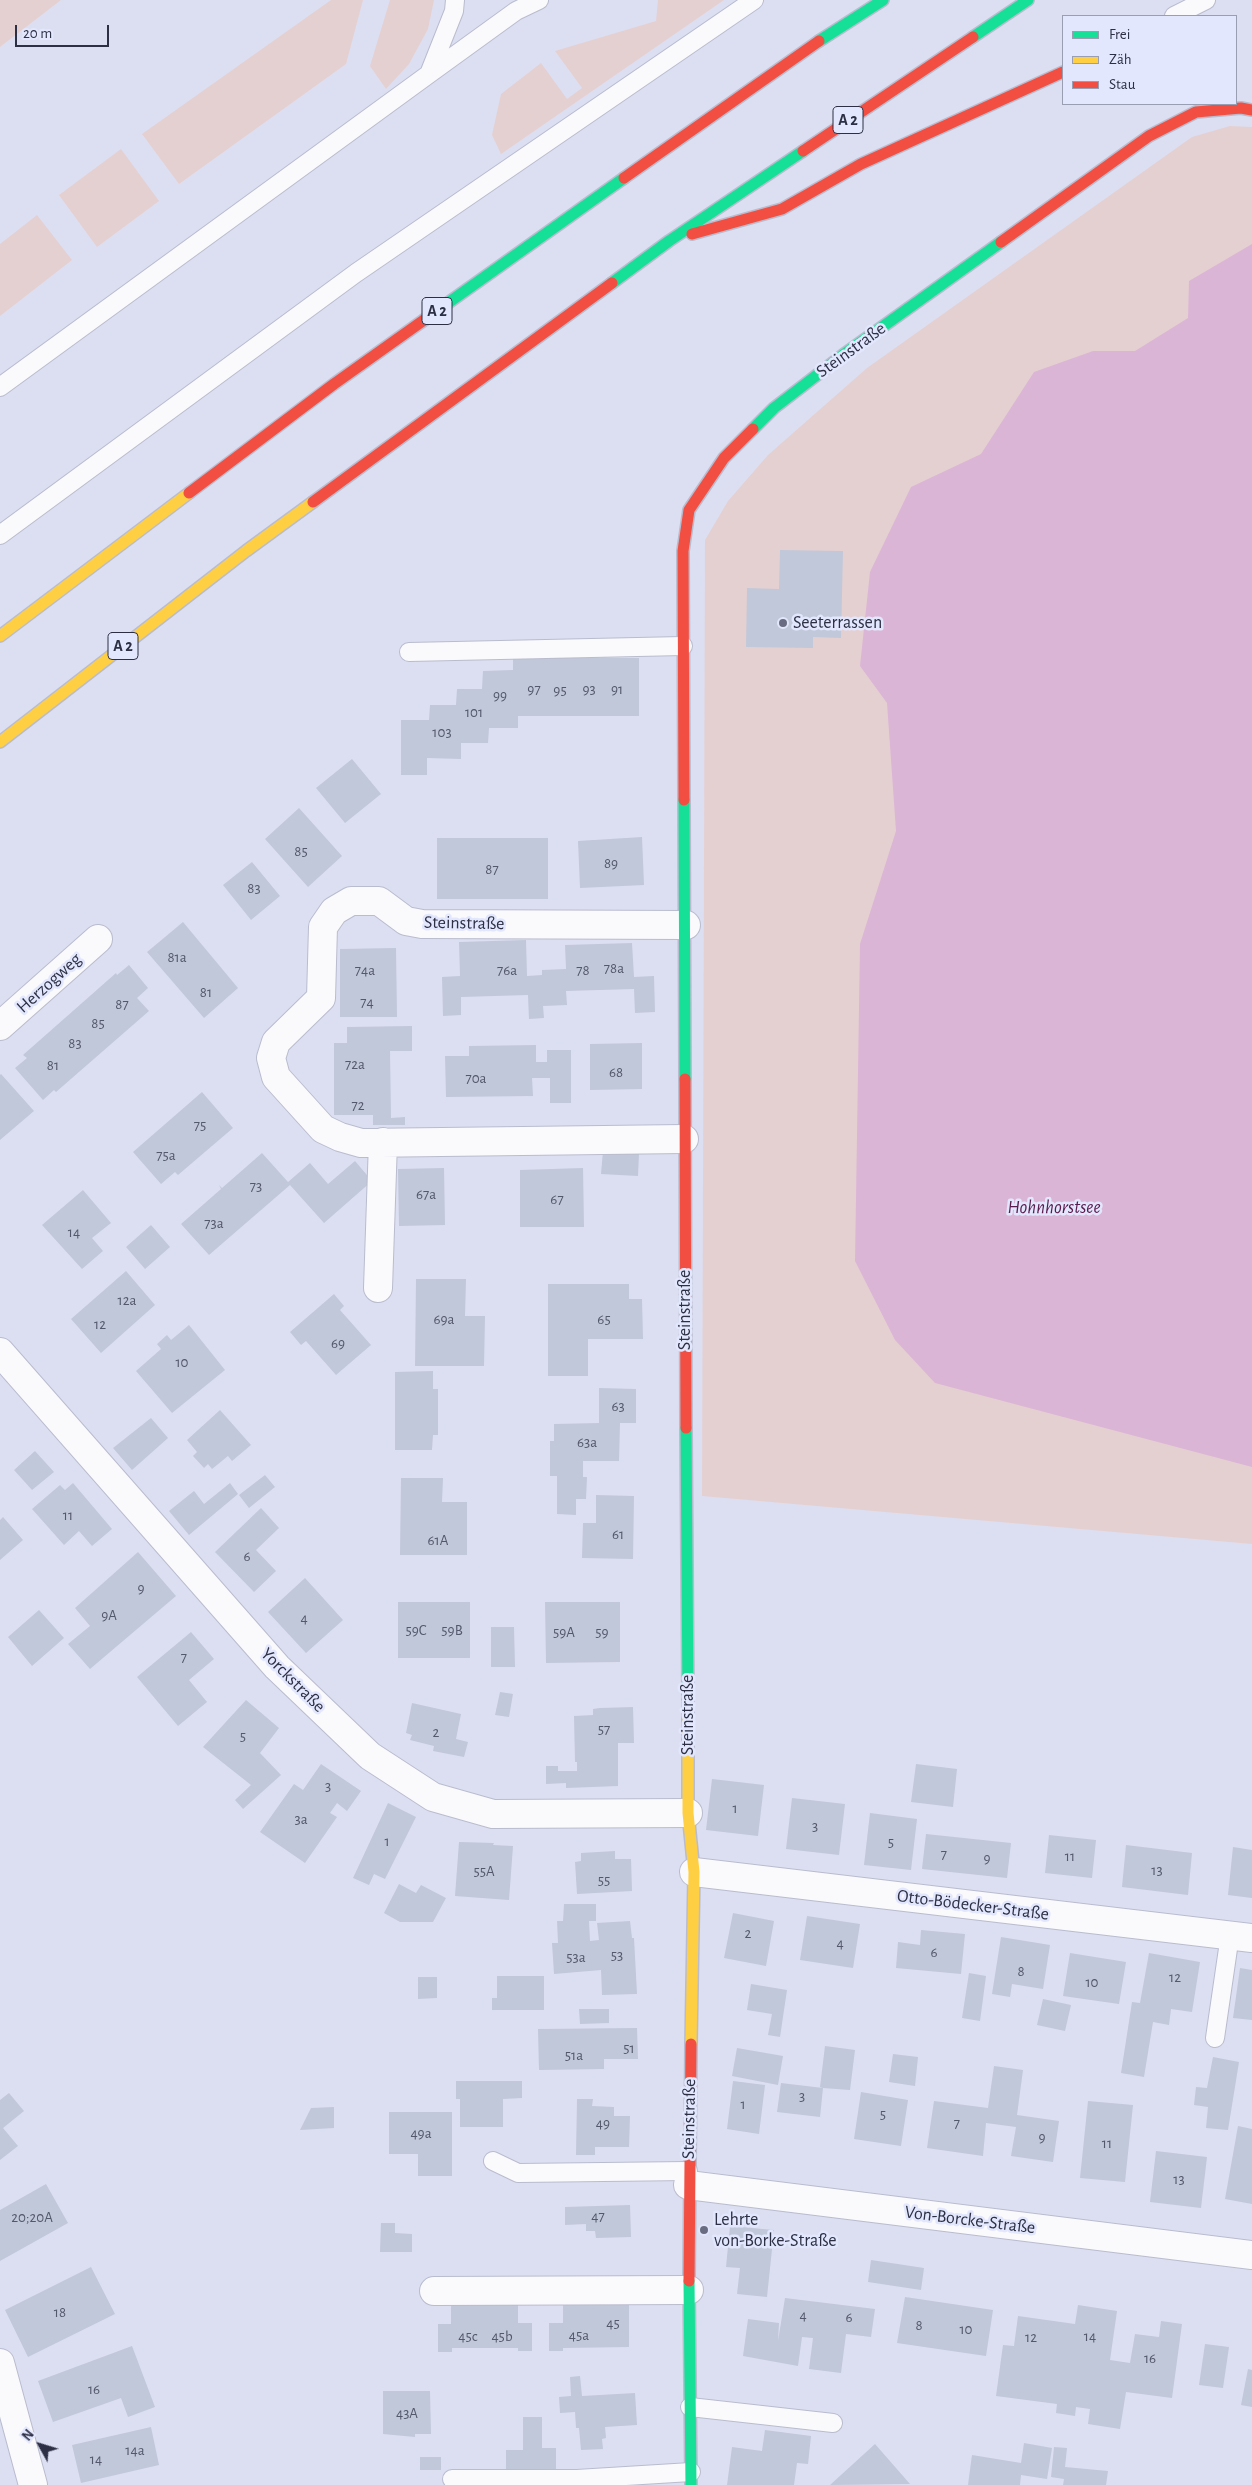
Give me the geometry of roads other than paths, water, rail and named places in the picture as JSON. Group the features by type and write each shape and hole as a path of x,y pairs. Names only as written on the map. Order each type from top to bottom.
{"main road":[{"name":"A 2","path":"0,636 334,384 799,54 882,0"},
{"name":"A 2","path":"0,742 246,551 669,241 1028,0"},
{"path":"669,241 782,209 861,164 1062,72"},
{"name":"Steinstraße","path":"691,2479 688,2178 694,1872 688,1812 684,1139 686,925 683,646 683,551 689,510 724,458 774,408 843,355 1149,136 1196,112 1241,108 1252,110"}],"street":[{"name":"Steinstraße","path":"684,1139 361,1143 340,1137 323,1129 276,1077 270,1058 276,1042 321,998 323,927 334,911 351,901 378,901 406,921 422,924 686,925"},
{"name":"Herzogweg","path":"0,1026 98,939"},
{"path":"378,1288 383,1142"},
{"name":"Yorckstraße","path":"0,1352 278,1667 370,1756 433,1796 493,1814 688,1812"},
{"name":"Otto-Bödecker-Straße","path":"694,1872 1241,1937"},
{"name":"Von-Borcke-Straße","path":"688,2178 1252,2255"},
{"path":"434,2291 689,2290"},
{"path":"0,2363 33,2485"}],"lane":[{"path":"429,74 454,11 455,0"},
{"path":"0,388 516,11 539,0"},
{"path":"0,535 356,273 754,0"},
{"path":"1176,15 1206,0"},
{"path":"409,652 683,646"},
{"path":"1215,2038 1241,1937"},
{"path":"493,2161 518,2173 688,2178"},
{"path":"690,2408 833,2423"},
{"path":"452,2479 691,2479"}],"water":[{"name":"Hohnhorstsee","path":"1252,244 1252,1467 935,1383 895,1340 855,1261 860,944 896,831 887,703 860,666 870,572 911,487 981,454 1034,372 1093,351 1135,351 1188,318 1189,281"}],"place":[{"name":"Seeterrassen","path":"783,623"},
{"name":"Lehrte von-Borke-Straße","path":"704,2230"}]}
